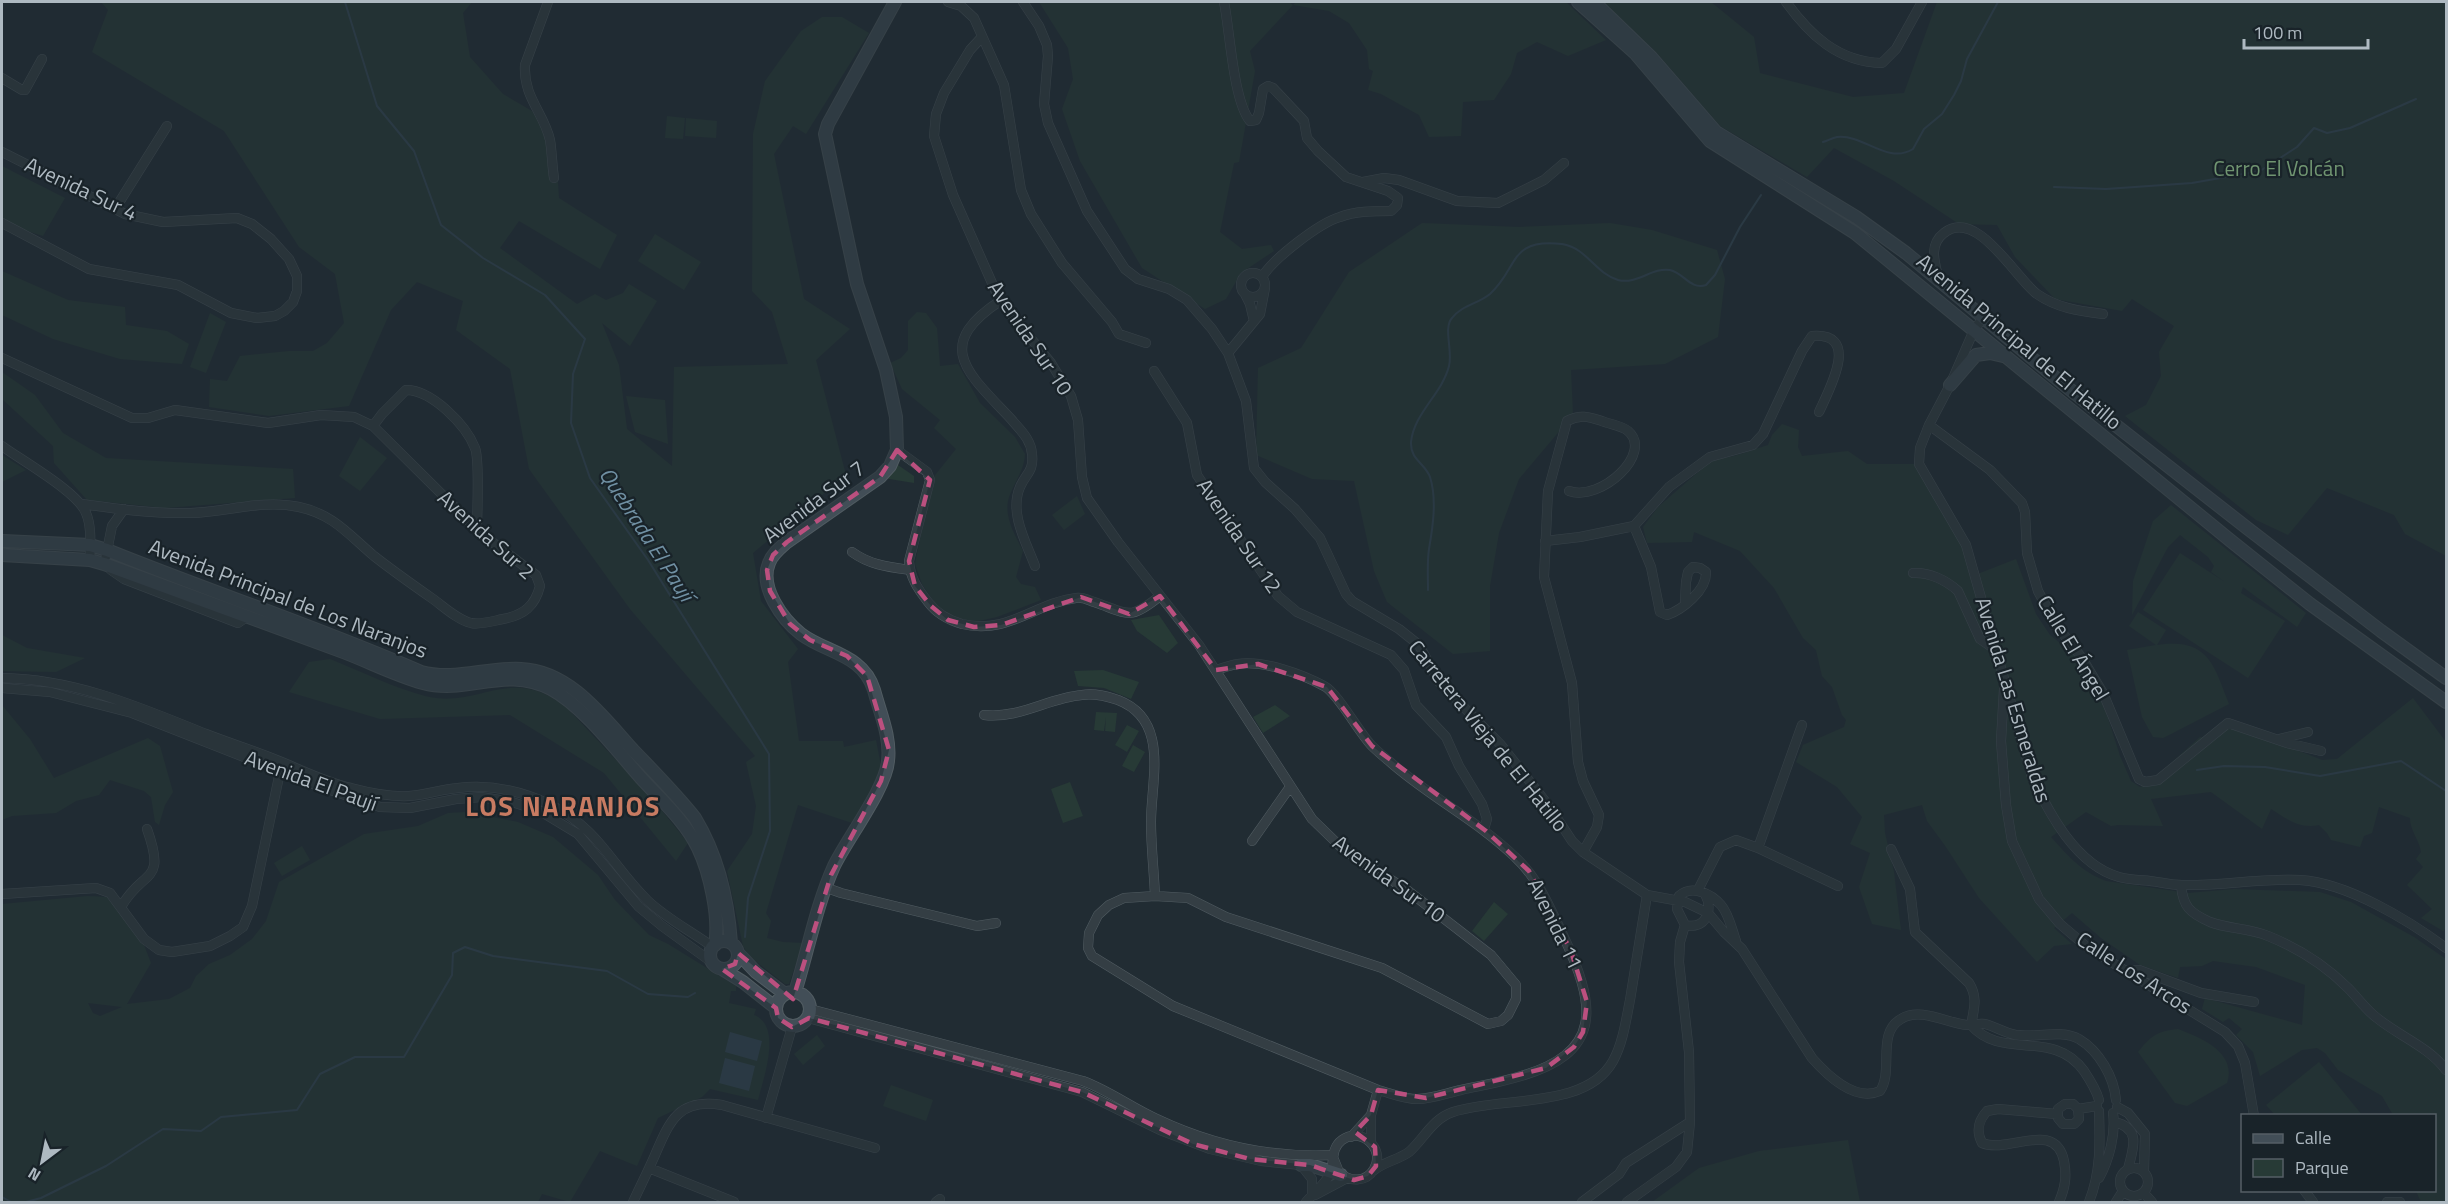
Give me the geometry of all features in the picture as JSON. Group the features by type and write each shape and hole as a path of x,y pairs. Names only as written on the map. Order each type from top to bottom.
{"main road":[{"path":"895,2 828,124 825,134 856,284 890,390 897,427 897,450"},
{"name":"Avenida Principal de El Hatillo","path":"1578,2 1635,53 1710,141 1855,233 2310,604 2446,702"},
{"name":"Avenida Principal de El Hatillo","path":"1594,2 1650,57 1716,132 1856,218 1906,253 2063,384 2315,582 2446,678"},
{"path":"1950,385 1976,355 1990,353 2004,356"},
{"name":"Avenida Sur 7","path":"790,993 836,864 881,781 888,763 887,738 873,687 867,676 846,656 810,640 790,624 770,591 767,570 773,555 786,543 880,477 890,466 897,450"},
{"name":"Avenida Principal de Los Naranjos","path":"2,541 90,545 107,549 436,676 452,677 491,670 520,669 539,672 567,685 592,705 686,806 699,825 723,886 734,948"},
{"name":"Avenida Principal de Los Naranjos","path":"2,555 90,560 104,564 423,683 453,686 498,680 527,680 562,696 614,747 671,810 692,837 704,863 713,899 717,928 710,955 717,966"},
{"path":"714,946 724,941 734,948 756,972 790,993 807,1000 809,1013 801,1025 792,1027 778,1018 776,1008 779,999 790,993"},
{"path":"717,966 728,969 735,964 734,948"},
{"path":"717,966 743,982 776,1008"},
{"path":"1301,1165 1339,1174"}],"street":[{"path":"548,2 525,65 524,76 530,98 550,139 554,178"},
{"path":"948,2 969,11 1004,85 1021,190 1031,214 1062,263 1112,322 1119,334 1146,344"},
{"name":"Carretera Vieja de El Hatillo","path":"1023,2 1039,26 1047,45 1044,104 1048,123 1078,193 1125,268 1138,279 1169,289 1187,300 1228,353 1243,388 1248,410 1252,461 1257,473 1295,509 1320,538 1346,594 1352,601 1398,629 1419,645 1439,682 1501,745 1549,806 1566,833 1583,852 1647,896"},
{"path":"1224,2 1238,87 1245,115 1250,121 1256,120 1259,113 1263,89 1268,86 1273,88 1304,121 1308,138 1318,151 1346,177 1394,193 1398,198 1397,205 1391,211 1356,212 1332,219 1274,261 1262,277"},
{"path":"1786,2 1802,24 1818,39 1842,53 1871,63 1882,63 1896,49 1922,2"},
{"name":"Avenida Sur 10","path":"981,38 961,64 944,93 936,114 934,136 953,195 1000,301 1051,363 1071,396 1078,420 1082,477 1087,498 1118,542 1199,645 1312,819 1343,849 1407,890 1491,955 1516,985 1516,999 1508,1016 1501,1021 1488,1024 1382,968 1226,917 1188,898 1155,896 1124,898 1109,905 1098,915 1089,933 1088,948 1092,956 1173,1006 1377,1090"},
{"path":"2,78 25,90 42,59"},
{"path":"115,209 167,126"},
{"name":"Avenida Sur 4","path":"2,152 125,214 163,222 237,218 252,224 271,239 289,259 297,276 297,291 292,302 284,311 274,316 257,318 231,314 178,285 83,267 2,223"},
{"path":"1363,182 1377,179 1399,180 1457,201 1498,203 1544,180 1564,163"},
{"path":"1939,280 1934,262 1935,243 1945,232 1961,229 1983,235 2035,293 2073,310 2103,314"},
{"path":"1228,353 1260,314 1265,288 1262,277 1255,273 1244,276 1241,283 1254,321"},
{"path":"1245,294 1256,297 1265,288"},
{"path":"1000,301 978,315 965,332 960,347 966,363 982,388 1027,437 1032,453 1031,472 1020,486 1016,504 1020,528 1035,566"},
{"name":"Avenida Las Esmeraldas","path":"1983,318 1974,330 1950,385 1929,425 1920,448 1919,464 1966,545 2032,777 2048,812 2070,842 2092,862 2117,877 2181,885 2300,880 2335,886 2372,903 2446,948"},
{"path":"1545,541 1580,537 1634,525 1669,487 1710,457 1753,445 1763,434 1802,351 1812,336 1825,335 1834,339 1839,361 1834,379 1819,411"},
{"name":"Avenida Sur 2","path":"2,358 132,418 148,418 175,410 268,423 321,415 354,417 373,426 477,529 536,575 540,586 533,605 522,613 512,618 478,624 470,623 447,610 398,574 336,522 300,507 279,504 193,513 152,513 82,504"},
{"name":"Avenida Sur 12","path":"1154,371 1187,423 1197,475 1278,596 1297,612 1391,655 1404,670 1416,705 1446,737 1459,766 1482,804 1487,819 1484,829"},
{"path":"373,426 406,390 412,390 433,399 444,408 465,430 476,450 477,529"},
{"path":"1569,491 1578,494 1611,483 1630,462 1635,450 1634,440 1628,430 1589,417 1576,416 1568,422 1548,491 1544,577 1572,683 1578,762 1583,782 1599,815 1597,827 1583,852"},
{"name":"Calle El Ángel","path":"1929,425 1990,470 2022,503 2025,512 2027,553 2038,591 2057,626 2082,658 2103,693 2139,779 2145,782 2158,780 2228,723 2277,739"},
{"path":"2,446 82,504 87,514 90,560"},
{"path":"897,450 927,472 930,480 909,561 910,570 915,586 931,606 948,620 974,627 1001,625 1066,600 1081,597 1129,615 1160,596"},
{"path":"104,564 112,526 124,509"},
{"path":"1634,525 1651,567 1660,612 1667,615 1676,612 1685,602"},
{"path":"852,552 864,561 878,566 910,570"},
{"path":"1913,573 1930,574 1954,587 1980,639 1996,650"},
{"name":"Avenida 11","path":"1216,670 1238,664 1258,664 1275,667 1327,687 1372,746 1397,768 1484,829 1529,871 1551,910 1584,988 1587,1016 1582,1032 1574,1047 1563,1059 1546,1068 1527,1075 1426,1098 1406,1098 1377,1090"},
{"name":"Avenida El Paují","path":"2,678 77,686 138,706 356,800 380,807 410,808 456,799 481,797 512,802 540,811 578,834 639,907 717,966"},
{"name":"Calle Los Arcos","path":"2004,684 2001,741 2006,805 2013,841 2039,899 2060,924 2087,947 2225,1032 2238,1046 2246,1063 2254,1114"},
{"name":"Avenida El Paují","path":"2,688 50,692 94,702 336,784 380,795 411,796 457,788 485,787 518,792 577,820 590,831 630,883 648,901 670,920 714,946"},
{"path":"984,715 999,717 1023,712 1059,699 1091,694 1125,703 1142,717 1149,727 1155,749 1151,822 1155,896"},
{"path":"1758,848 1802,725"},
{"path":"2277,739 2292,738 2308,732"},
{"path":"2277,739 2321,751"},
{"path":"2,894 96,888 110,893 144,939 159,950 172,951 210,946 243,927 252,906 281,766"},
{"path":"1252,841 1290,787"},
{"path":"121,907 125,900 152,874 156,854 147,829"},
{"path":"1701,892 1720,847 1736,840 1838,886"},
{"path":"1891,849 1910,889 1916,932 1974,990 1976,999 1971,1025"},
{"path":"2181,885 2184,903 2192,912 2221,926 2265,934 2316,960 2347,987 2375,1017 2427,1052 2446,1070"},
{"path":"826,888 977,926 996,923"},
{"path":"1627,1203 1676,1167 1687,1152 1690,1122 1689,1052 1679,962 1685,925 1677,909 1682,892 1701,892 1721,905 1736,943 1812,1058 1832,1078 1858,1092 1874,1094 1883,1086 1889,1035 1896,1022 1909,1015 1940,1018 1971,1025 1987,1024 2016,1035 2062,1035 2079,1039 2094,1052 2113,1081 2115,1111 2105,1166 2096,1182 2089,1203"},
{"path":"1685,925 1694,927 1701,925 1707,919 1708,900 1701,892"},
{"path":"1306,1203 1329,1176 1339,1174 1361,1179 1384,1163 1408,1153 1439,1119 1453,1112 1492,1103 1569,1094 1590,1085 1606,1072 1614,1059 1623,1034 1647,896 1678,901 1708,913 1736,943"},
{"path":"2126,971 2139,970 2201,993 2254,1002"},
{"path":"809,1013 1083,1081 1109,1092 1157,1119 1210,1141 1262,1152 1333,1156"},
{"path":"809,1013 1082,1092 1160,1130 1210,1149 1250,1159 1301,1165 1312,1179 1312,1194"},
{"path":"1971,1025 1983,1036 2005,1043 2058,1049 2066,1053 2086,1074 2097,1092 2101,1142 2096,1182"},
{"path":"766,1118 792,1027"},
{"path":"1373,1171 1377,1159 1373,1145 1371,1115 1377,1090"},
{"path":"2098,1106 2104,1096 2111,1096 2115,1111 2132,1133 2134,1144 2128,1169 2120,1178 2123,1191 2116,1203"},
{"path":"633,1203 666,1129 675,1116 700,1102 875,1148"},
{"path":"2073,1104 2078,1109 2079,1119 2070,1125 2060,1122 2057,1114 2061,1106 2073,1104"},
{"path":"2078,1109 2098,1106"},
{"path":"2098,1106 2105,1115 2115,1111 2128,1113 2145,1134 2144,1171 2148,1178 2148,1186 2144,1193 2133,1196 2123,1191"},
{"path":"2057,1114 1998,1109 1987,1111 1981,1118 1978,1135 1982,1143 1998,1147 2039,1139 2053,1143 2062,1152 2066,1174 2064,1190 2059,1203"},
{"path":"1351,1137 1371,1115"},
{"path":"1581,1203 1618,1174 1626,1163 1690,1122"},
{"path":"1312,1194 1318,1195 1340,1180 1333,1156 1339,1143 1351,1137 1360,1136 1386,1154 1408,1153"},
{"path":"2128,1169 2134,1167 2144,1171"},
{"path":"649,1168 734,1203"},
{"path":"2144,1193 2152,1203"},
{"path":"2387,1203 2400,1203"}],"highlighted area":[{"path":"897,450 930,480 909,561 915,586 931,606 948,620 974,627 1001,625 1081,597 1129,614 1160,596 1216,670 1258,664 1327,687 1372,746 1486,831 1529,871 1571,951 1587,1002 1583,1032 1574,1047 1546,1068 1426,1098 1378,1090 1371,1115 1355,1132 1375,1147 1376,1166 1368,1176 1354,1180 1310,1165 1250,1159 1193,1144 1082,1092 809,1018 792,1027 778,1018 776,1008 722,969 735,964 738,953 793,999 831,875 881,781 889,750 867,676 847,656 810,640 790,624 770,591 767,570 773,555 787,542 880,477"}],"green space":[{"path":"101,2 472,2 463,13 470,57 503,94 532,111 555,140 559,198 617,235 600,269 519,221 500,248 577,304 595,294 606,300 623,293 629,284 657,301 630,346 602,323 619,365 627,429 672,466 674,367 788,364 772,312 752,291 753,134 765,81 801,31 822,17 842,17 869,33 806,134 793,126 774,154 804,299 850,329 816,360 846,475 753,553 761,601 798,649 788,662 799,741 843,741 844,747 876,740 882,771 855,824 798,805 766,913 771,921 767,938 803,943 789,984 785,984 750,957 743,946 727,871 752,834 756,806 746,762 755,756 630,609 529,469 510,369 456,330 463,301 417,282 391,310 349,406 269,416 209,407 210,379 227,381 240,356 313,351 327,343 344,323 335,274 299,247 224,131 92,52 108,10"},
{"path":"1039,2 1289,2 1293,5 1250,51 1255,71 1239,162 1234,163 1220,232 1242,249 1271,245 1274,251 1241,273 1226,299 1205,309 1142,268 1080,161 1062,109 1073,79 1068,48"},
{"path":"1296,2 1566,2 1606,40 1568,56 1537,42 1517,53 1511,74 1494,100 1463,102 1461,136 1429,137 1419,115 1381,94 1368,90 1373,71 1369,69 1367,50 1349,23 1329,11 1293,5"},
{"name":"Cerro El Volcán","path":"1603,2 1711,2 1754,37 1760,73 1853,97 1904,93 1937,2 2446,2 2446,556 2405,534 2394,515 2327,488 2288,535 2256,520 2125,416 2146,405 2161,376 2159,352 2174,326 2132,299 2122,311 2055,299 2015,257 1997,225 1959,224 1894,181 1834,148 1807,177 1720,126 1655,51"},
{"path":"667,116 685,118 683,139 665,138"},
{"path":"686,118 717,121 716,138 685,136"},
{"path":"2,166 65,198 43,236 2,223"},
{"path":"1422,223 1518,227 1610,223 1652,230 1717,250 1725,279 1718,337 1665,364 1571,370 1573,415 1519,479 1499,533 1490,586 1490,651 1453,654 1387,602 1374,571 1354,481 1312,479 1256,455 1258,368 1301,348 1349,272"},
{"path":"655,234 701,262 684,290 638,261"},
{"path":"2,271 68,300 125,307 126,325 167,331 189,344 182,364 120,359 53,339 2,315"},
{"path":"917,312 926,313 937,328 940,366 958,364 980,403 1015,437 1025,454 1021,471 1009,497 1008,511 1011,525 1023,551 1016,577 1021,584 1035,587 1041,600 997,617 974,622 954,617 936,605 922,584 915,564 932,479 956,449 934,428 940,420 902,389 890,363 901,358 908,350 908,321"},
{"path":"210,313 226,322 206,373 190,367"},
{"path":"2,372 35,395 63,433 106,458 293,469 295,498 165,508 87,500 54,463 53,446 2,399"},
{"path":"626,396 665,400 668,444 635,432"},
{"path":"1782,424 1799,430 1798,447 1802,456 1848,451 1867,464 1919,464 1944,507 1975,575 2016,559 2036,614 2050,635 2081,660 2101,696 2120,756 2131,781 2140,787 2150,782 2200,737 2215,740 2226,730 2236,726 2322,760 2337,759 2413,698 2446,742 2446,928 2443,931 2421,918 2432,909 2407,885 2423,867 2416,859 2421,852 2411,827 2410,818 2379,807 2372,833 2364,836 2360,847 2331,840 2319,825 2299,824 2271,809 2262,829 2211,792 2151,799 2163,826 2111,826 2086,812 2051,837 2083,868 2106,881 2188,893 2234,889 2320,892 2351,902 2414,937 2446,959 2446,1202 2421,1202 2416,1192 2436,1192 2436,1114 2392,1114 2382,1096 2338,1070 2325,1053 2317,1048 2302,1050 2260,1076 2253,1052 2236,1035 2242,1029 2229,1018 2223,1022 2202,1009 2205,998 2302,1025 2305,985 2256,967 2213,961 2202,966 2180,967 2178,978 2140,965 2101,938 2072,913 2054,928 2072,944 2054,946 2037,962 1979,898 1927,821 1922,805 1884,815 1901,930 1872,924 1859,887 1870,853 1850,844 1862,817 1837,787 1796,762 1803,745 1844,727 1846,720 1832,687 1822,676 1816,650 1803,638 1774,588 1740,551 1694,532 1692,542 1647,543 1643,527 1658,507 1712,460 1734,456 1768,445 1772,435"},
{"path":"360,437 387,458 360,491 339,476"},
{"path":"2,455 26,470 2,482"},
{"path":"898,465 914,476 914,483 883,478"},
{"path":"1077,496 1085,514 1064,530 1052,515"},
{"path":"2171,505 2306,613 2297,627 2243,587 2241,593 2285,621 2248,678 2143,610 2180,553 2225,582 2211,572 2214,566 2208,557 2180,535 2168,547 2132,615 2133,581 2153,521"},
{"path":"2138,612 2166,630 2157,645 2188,646 2206,656 2213,665 2229,704 2163,738 2153,737 2142,717 2127,650 2156,645 2129,626"},
{"path":"1159,615 1178,643 1167,653 1137,631 1131,620"},
{"path":"2,635 27,648 85,658 56,672 2,671"},
{"path":"330,659 389,684 425,696 445,699 512,688 529,689 548,696 568,709 651,797 688,843 676,861 604,773 510,715 380,719 289,692 309,662"},
{"path":"1103,670 1139,682 1131,699 1104,688 1078,686 1074,671"},
{"path":"2,705 30,739 54,778 148,738 160,746 173,792 165,805 159,825 155,822 151,797 144,791 110,780 99,795 76,801 56,813 12,816 2,820"},
{"path":"1275,705 1290,716 1263,733 1253,717"},
{"path":"1096,712 1117,713 1115,732 1105,731 1106,717 1104,731 1094,730"},
{"path":"1127,725 1139,731 1127,752 1115,745"},
{"path":"1133,745 1145,752 1134,772 1122,766"},
{"path":"1070,782 1083,816 1063,823 1051,789"},
{"path":"466,812 518,822 553,837 598,875 615,900 649,935 668,944 736,986 736,991 731,991 729,1003 756,1009 754,1015 763,1021 768,1030 769,1054 758,1100 710,1089 702,1097 658,1118 637,1166 600,1151 570,1202 542,1194 538,1202 2,1202 2,904 88,896 107,897 144,945 151,963 127,1004 169,999 190,988 196,976 209,964 230,955 252,939 266,921 279,882 364,834 418,826 448,813","holes":["88,1003 122,1007 100,1016 93,1013"]},
{"path":"302,846 310,860 282,876 274,863"},
{"path":"1494,902 1508,914 1484,941 1472,931"},
{"path":"2178,1029 2215,1048 2227,1063 2229,1072 2227,1083 2187,1106 2175,1103 2138,1052 2155,1035"},
{"path":"817,1035 825,1046 803,1065 794,1054"},
{"path":"2319,1062 2361,1114 2274,1114 2266,1105"},
{"path":"891,1085 933,1100 926,1121 883,1106"},
{"path":"1848,1140 1860,1202 1652,1202 1699,1168 1759,1151"}],"water":[{"path":"730,1032 762,1041 757,1061 725,1052"},
{"path":"725,1058 755,1066 749,1091 719,1083"}],"waterway":[{"name":"Quebrada El Paují","path":"345,2 377,106 414,151 441,225 483,258 545,295 585,339 573,374 571,423 590,478 648,560 769,754 770,831 748,898 745,937"},
{"path":"1823,142 1837,137 1847,137 1894,153 1903,153 1913,149 1924,129 1942,114 1954,95 1961,81 1967,59 1998,2"},
{"path":"2054,187 2106,189 2192,183 2260,171 2297,147 2314,128 2327,133 2350,128 2416,99"},
{"path":"1428,590 1428,559 1434,503 1432,485 1428,472 1413,453 1411,442 1417,422 1441,386 1449,366 1448,328 1452,318 1460,310 1490,294 1523,250 1545,243 1571,246 1585,255 1603,272 1618,280 1632,280 1657,271 1670,270 1691,283 1706,285 1715,275 1740,227 1761,195"},
{"path":"2197,770 2224,766 2265,767 2320,776 2401,761 2446,791"},
{"name":"Quebrada El Paují","path":"26,1202 41,1198 106,1166 163,1129 201,1131 221,1117 297,1110 320,1074 355,1057 404,1057 452,975 453,953 465,947 493,956 607,971 648,994 688,997 695,993"},
{"name":"Quebrada El Paují","path":"2,1197 11,1202"}],"district":[{"name":"LOS NARANJOS","path":"563,807"}]}
